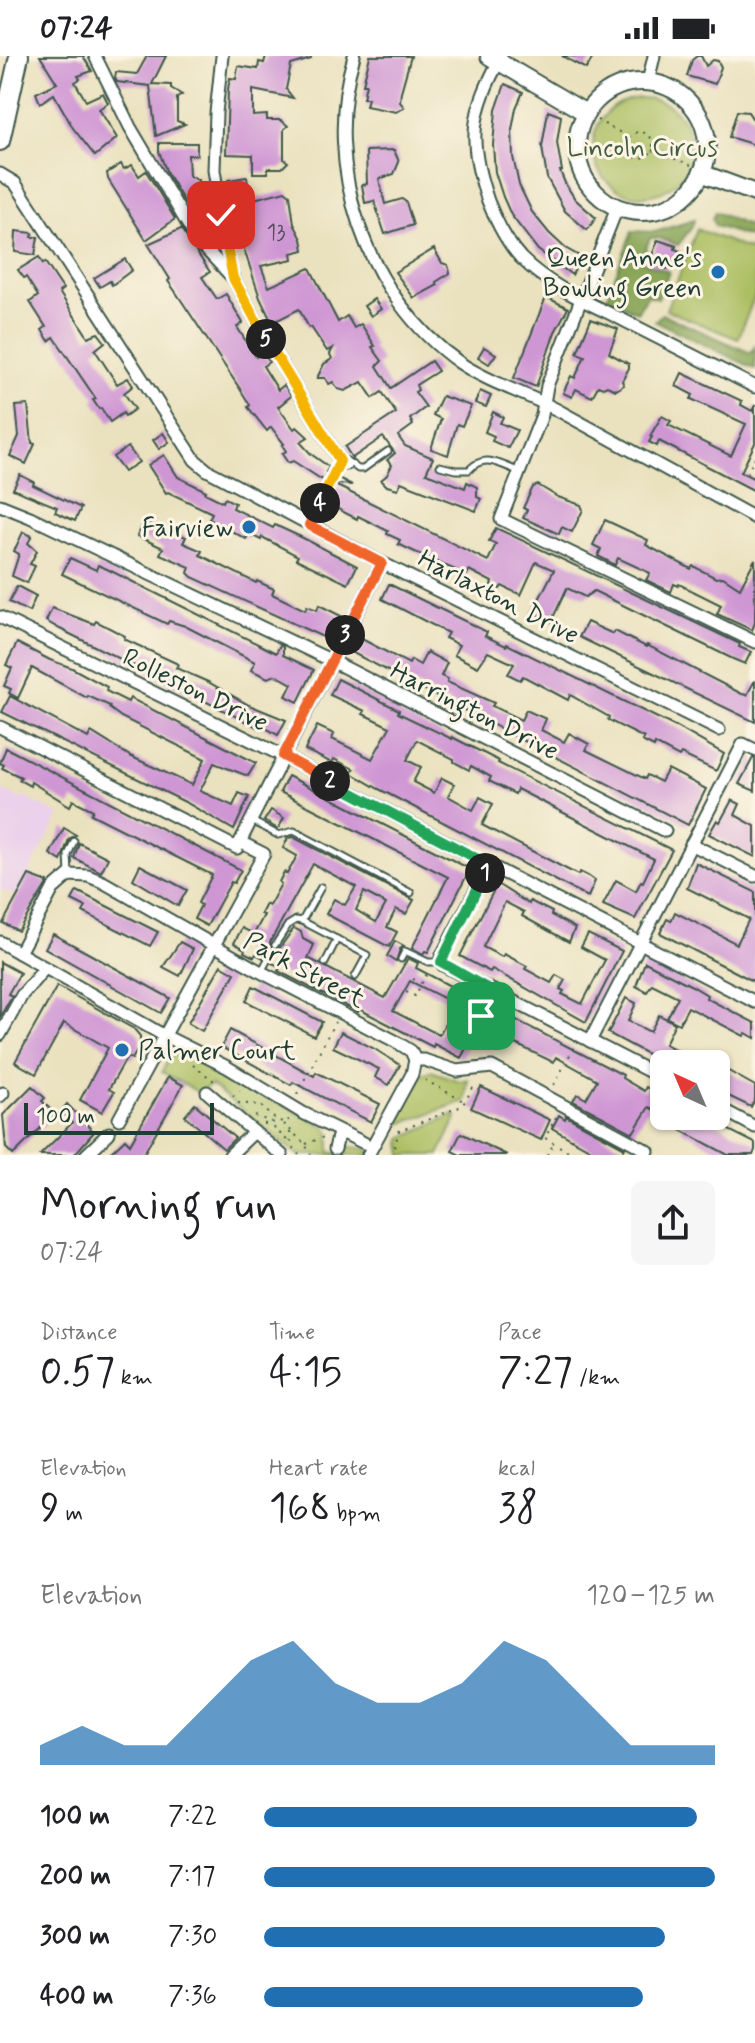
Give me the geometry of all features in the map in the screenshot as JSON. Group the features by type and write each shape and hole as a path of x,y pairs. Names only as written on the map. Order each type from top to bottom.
{"main road":[{"path":"0,137 19,56"}],"street":[{"path":"95,56 130,127 197,240 233,278 266,339 343,462"},
{"path":"222,56 214,170 233,278"},
{"path":"354,56 347,84 343,125 347,185 364,239 386,284 415,323 456,360 492,382 545,402 755,518"},
{"path":"648,82 654,56"},
{"path":"586,113 496,58 482,97 474,137 475,164 500,228 522,259 565,291 755,387"},
{"path":"632,82 648,82 674,90 688,100 700,116 708,149 701,173 690,191 677,203 655,211 636,212 617,208 596,194 585,179 577,158 578,130 586,113 609,90 632,82"},
{"path":"701,173 755,193"},
{"name":"Harlaxton Drive","path":"0,174 15,183 195,460 220,478 382,563 719,730"},
{"path":"617,208 547,386 545,402 501,519 755,642"},
{"name":"Harrington Drive","path":"0,505 332,661 665,831"},
{"path":"239,845 382,563"},
{"name":"Rolleston Drive","path":"0,617 283,756 461,850"},
{"path":"0,727 239,845 264,854 215,945 103,882 88,876 69,875 53,889 19,953"},
{"path":"585,1038 640,942 743,744 755,750"},
{"path":"691,844 755,876"},
{"path":"650,1072 441,962 489,865 755,1002"},
{"path":"0,942 163,1035 227,1067 303,1113 338,1140 364,1143"},
{"name":"Park Street","path":"119,1119 215,945 339,1014 404,1046 411,1051 415,1060"},
{"path":"0,1035 22,995 45,968"},
{"path":"368,1155 412,1074 415,1060 457,1071 492,1067 648,1151"},
{"path":"207,1092 282,1155"},
{"path":"730,1114 755,1127"},
{"path":"230,1155 254,1132"},
{"path":"86,1155 109,1133"}],"lane":[{"path":"343,462 363,469 388,451"},
{"path":"440,466 469,470 476,462 486,459 519,471"},
{"path":"251,821 278,835 294,831 411,893"},
{"path":"69,875 68,855 74,841"},
{"path":"302,921 321,887"},
{"path":"275,945 288,925 296,920 302,921 367,955 355,977"},
{"path":"325,963 337,939"},
{"path":"401,959 405,951 428,962 441,962"},
{"path":"261,972 267,961"},
{"path":"481,1016 472,1012 485,987"}],"path":[{"path":"586,113 630,138"},
{"path":"639,132 647,134 652,141 652,150 642,157 633,155 628,149 630,138 639,132"},
{"path":"652,150 689,164 701,173"},
{"path":"755,457 747,474 755,478"},
{"path":"309,525 343,462"},
{"path":"406,992 415,996 428,971"},
{"path":"413,979 422,983"},
{"path":"291,1106 339,1014"},
{"path":"554,1086 585,1038"},
{"path":"394,1155 399,1131 466,1102 476,1082 475,1070"},
{"path":"412,1074 466,1102"},
{"path":"241,1090 233,1097 242,1108"},
{"path":"238,1103 260,1105 278,1122"},
{"path":"563,1104 545,1138 575,1155"},
{"path":"250,1112 272,1122 299,1155"},
{"path":"254,1132 260,1125 283,1122 303,1113"},
{"path":"283,1122 305,1144 311,1155"},
{"path":"290,1130 291,1144"},
{"path":"305,1144 326,1136 338,1140"},
{"path":"549,1154 554,1144"}],"shaded area":[{"path":"0,789 21,799 23,796 60,815 17,895 0,890"}],"green space":[{"name":"Lincoln Circus","path":"642,98 661,101 677,112 688,128 691,147 688,166 677,182 661,193 642,196 623,193 607,182 596,166 593,147 596,128 607,112 623,101"},
{"path":"715,212 755,229 755,239 715,226 712,219"},
{"path":"694,220 678,245 650,238 641,261 669,272 658,298 648,295 637,312 607,298 632,231 655,232"},
{"name":"Queen Anne's Bowling Green","path":"697,229 755,252 755,295 738,339 666,310"},
{"path":"662,314 751,353 755,346 755,369 655,321"},
{"path":"176,1051 324,1126 330,1132 330,1152 353,1147 371,1151 369,1155 298,1155 211,1085 198,1092 162,1072 171,1054"},
{"path":"431,1071 460,1081 468,1079 465,1101 397,1125 398,1116 421,1074"},
{"path":"452,1115 457,1117 439,1155 403,1155 401,1142 404,1137"}],"building":[{"path":"40,56 83,56 92,71 78,76 80,79 75,82 86,101 103,93 108,103 99,109 117,138 95,156 73,128 54,94 40,103 36,93 57,83"},
{"path":"147,56 166,56 152,84 171,85 182,95 177,98 177,121 185,124 156,136 150,86 117,82 115,78 116,72 137,74"},
{"path":"266,56 310,56 311,59 291,65 286,89 293,98 253,90 253,116 267,115 267,120 281,120 288,126 284,129 284,159 288,162 282,168 268,168 268,173 253,173 253,155 226,154 228,89 230,78 236,79 238,66 258,69 259,62 264,63"},
{"path":"370,56 411,56 401,92 400,102 404,107 396,112 366,106 368,98 363,98 366,84 363,84"},
{"path":"562,56 594,56 586,69"},
{"path":"701,56 706,66 713,60 718,61 721,67 715,84 687,76 692,60"},
{"path":"505,84 523,92 512,130 513,157 519,185 532,212 549,233 581,257 572,275 538,250 511,215 503,197 495,172 493,145 496,110"},
{"path":"548,111 561,116 557,143 560,171 565,183 575,199 596,218 587,230 565,211 547,178 542,147"},
{"path":"737,111 748,112 752,118 755,116 755,145 729,137"},
{"path":"159,143 197,143 197,155 188,155 189,176 198,180 199,192 193,197 196,204 189,210 167,173"},
{"path":"394,150 399,162 394,174 379,179 385,204 402,199 406,202 413,225 385,234 374,201 365,203 362,185 367,184 366,151"},
{"path":"121,164 124,169 132,165 139,176 146,171 175,219 146,240 108,179 107,173"},
{"path":"247,177 250,200 285,191 290,195 294,224 302,239 304,250 292,253 293,259 261,266 269,287 310,268 338,322 347,316 354,328 361,324 382,361 377,366 391,388 431,361 438,371 416,385 418,390 415,392 426,407 410,419 413,425 398,436 405,446 433,458 426,473 465,488 467,482 477,487 477,497 481,499 476,511 401,482 398,489 387,486 381,480 392,465 387,460 395,453 383,437 352,458 345,447 396,413 382,392 373,398 362,382 345,391 338,389 333,382 329,384 325,378 317,378 324,364 332,359 330,354 333,348 327,351 299,309 272,323 244,249 228,180"},
{"path":"181,229 210,272 202,277 217,299 226,294 243,323 237,327 256,357 264,353 269,362 263,366 278,390 284,385 291,396 278,407 294,429 297,427 308,437 300,442 329,467 326,472 352,485 327,483 293,461 288,463 282,454 286,451 284,444 271,427 267,431 248,407 250,405 168,281 170,279 148,244"},
{"path":"16,231 33,233 32,237 38,237 35,255 15,252"},
{"path":"658,240 676,246 675,249 682,252 678,262 671,260 667,269 649,263"},
{"path":"434,249 442,263 448,265 450,273 436,282 438,285 414,298 395,272"},
{"path":"39,257 63,289 59,292 88,337 98,333 105,342 95,350 117,384 128,378 133,386 124,393 135,409 125,416 123,413 110,422 54,337 49,341 42,330 46,327 30,302 38,296 18,270"},
{"path":"125,259 132,270 112,285 110,281 100,287 94,278"},
{"path":"546,297 568,308 555,332 536,387 514,378"},
{"path":"374,299 381,309 371,316 364,306"},
{"path":"591,319 618,329 609,353 629,364 629,368 622,381 624,385 616,390 598,386 592,397 576,389 572,397 563,393 571,376 575,378 585,356 577,353"},
{"path":"484,347 496,354 489,364 478,357"},
{"path":"682,373 742,401 741,405 752,411 755,405 755,443 741,472 755,479 755,491 659,441 657,446 649,442 662,416 671,421 668,425 731,456 746,424 691,399 693,395 676,386"},
{"path":"480,391 491,396 486,407 475,403"},
{"path":"442,396 471,406 462,426 457,424 448,455 431,449 441,419 433,415"},
{"path":"28,405 32,443 35,444 26,464 10,456 19,436 16,406"},
{"path":"493,412 503,417 500,423 517,430 508,448 492,441 494,436 485,432"},
{"path":"163,433 169,442 159,449 153,440"},
{"path":"128,447 139,462 124,472 113,457"},
{"path":"164,455 178,477 205,493 223,502 225,498 235,503 233,508 273,528 275,525 303,538 357,566 348,584 296,559 298,556 262,537 261,540 249,534 246,539 209,519 212,513 166,493 148,465"},
{"path":"20,475 34,482 33,485 81,508 75,521 55,512 57,507 13,489"},
{"path":"335,485 488,561 496,544 489,541 496,528 751,652 745,664 594,591 585,597 567,588 551,622 532,613 554,570 536,562 521,595 502,586 500,589 469,570 467,575 398,544 400,540 387,534 388,531 326,503"},
{"path":"538,485 558,497 581,505 583,510 572,532 562,527 559,534 523,518 527,510 523,508 533,487"},
{"path":"605,520 648,540 646,545 691,569 693,566 716,578 723,577 740,588 755,559 755,623 752,630 717,614 721,605 679,584 674,584 671,592 646,580 650,573 618,558 615,565 598,556 601,549 593,545"},
{"path":"144,522 169,535 171,530 186,537 183,543 202,551 200,555 274,589 272,594 305,610 307,606 317,610 319,605 341,616 332,636 327,634 325,638 192,577 188,573 190,567 160,554 163,548 137,536"},
{"path":"23,532 32,536 28,543 37,551 30,564 35,566 27,583 12,576 19,554 14,551"},
{"path":"70,558 96,570 98,565 107,569 276,653 280,645 283,655 314,670 298,702 286,696 292,684 276,675 268,678 251,670 255,662 185,626 169,621 167,624 62,574"},
{"path":"389,584 487,632 485,636 682,730 724,754 716,771 681,754 679,757 655,744 654,747 642,741 644,738 608,720 609,717 570,695 568,700 523,676 520,680 508,674 514,664 488,652 478,667 454,655 459,645 445,638 448,633 382,599"},
{"path":"17,586 36,596 29,612 9,602"},
{"path":"52,608 94,624 96,621 125,636 124,639 178,664 176,668 286,720 278,735 264,727 259,728 46,621"},
{"path":"587,622 647,645 742,694 747,695 755,680 755,722 579,637"},
{"path":"358,637 409,664 411,660 420,665 427,652 447,663 441,676 448,679 447,682 494,703 492,706 521,720 526,710 546,719 541,730 564,742 569,733 589,744 586,750 645,779 647,775 661,782 668,769 706,789 688,825 351,652"},
{"path":"17,643 72,668 107,687 106,691 128,702 130,698 256,763 248,776 214,763 200,791 233,806 239,793 249,797 234,830 187,803 2,712 10,696 88,738 91,732 130,756 192,785 205,759 121,717 110,706 87,698 32,668 18,698 9,693 11,689 4,686 12,668 6,665"},
{"path":"338,679 399,710 398,713 452,737 672,850 635,919 603,905 616,880 636,891 654,859 517,789 515,794 489,781 491,777 471,766 469,770 417,740 407,760 421,767 413,782 434,793 442,778 454,784 448,796 473,810 480,797 493,804 482,825 578,875 580,872 588,876 595,881 588,897 377,788 351,773 354,769 305,750 317,726 334,734 332,739 372,759 390,727 330,695"},
{"path":"6,748 241,870 207,926 194,919 212,875 91,814 93,810 73,800 70,806 31,782 30,786 19,780 21,777 2,768 4,765 0,763"},
{"path":"755,758 755,791 739,784"},
{"path":"288,776 470,869 428,952 423,954 412,948 448,877 280,792"},
{"path":"732,800 740,804 735,815 755,826 755,857 709,834"},
{"path":"271,810 284,818 278,829 264,821"},
{"path":"64,828 76,835 69,839 61,861 50,854"},
{"path":"293,837 414,900 406,914 396,909 387,927 397,932 389,947 326,914 334,899 345,905 356,887 313,864 270,942 271,949 279,949 294,928 301,932 303,939 314,945 308,958 385,998 408,958 418,963 416,968 473,998 467,1010 410,981 393,1011 439,1035 446,1022 463,1031 470,1017 484,1021 486,1015 480,1009 483,1003 623,1075 622,1078 644,1091 646,1087 650,1089 650,1108 633,1133 573,1101 577,1094 586,1099 597,1080 556,1057 553,1062 480,1027 461,1058 359,1009 358,1012 278,971 281,967 272,963 269,956 263,958 256,954 254,957 244,952 245,949 234,943 242,928 254,934 266,904 269,906 284,872 287,874 297,856 283,848 288,838","holes":["364,892 386,904 376,922 356,910"]},
{"path":"79,843 108,858 101,872 74,858"},
{"path":"696,863 755,892 755,982 660,933 667,919 671,921 675,912 737,944 749,919 687,888"},
{"path":"140,865 187,890 178,906 133,879"},
{"path":"29,875 48,882 18,931 3,923"},
{"path":"497,884 529,904 530,901 552,912 551,915 575,928 569,942 522,916 524,912 505,902 483,947 527,966 525,969 551,983 556,975 565,980 560,989 564,991 562,994 582,1004 605,960 581,947 588,934 622,951 586,1022 492,969 490,972 460,956"},
{"path":"77,891 158,932 150,946 83,912 86,907 72,900"},
{"path":"53,934 170,998 161,1013 45,948"},
{"path":"395,941 404,946 396,961 387,956"},
{"path":"180,942 193,949 180,976 163,967"},
{"path":"0,962 20,973 0,1017"},
{"path":"645,962 755,1023 755,1038 746,1033 744,1036 688,1007 679,1024 667,1018 678,997 652,984 647,992 636,986"},
{"path":"221,965 235,973 202,1031 188,1023"},
{"name":"Palmer Court","path":"57,986 134,1029 140,1036 140,1046 132,1059 127,1057 109,1089 114,1092 102,1112 80,1100 108,1048 64,1023 36,1074 15,1062"},
{"path":"253,986 322,1022 314,1036 246,1001"},
{"path":"626,998 636,1003 628,1021 650,1032 659,1015 675,1023 665,1044 676,1050 650,1050 650,1055 608,1033"},
{"path":"230,1030 314,1076 316,1072 380,1104 371,1122 293,1082 291,1085 221,1047"},
{"path":"341,1032 400,1065 389,1085 375,1077 379,1069 333,1047"},
{"path":"730,1072 755,1086 755,1099 751,1107 730,1097"},
{"path":"168,1077 183,1085 143,1155 108,1155 125,1139 130,1144"},
{"path":"32,1086 45,1098 42,1101 55,1114 13,1155 6,1148 3,1115"},
{"path":"481,1087 550,1120 541,1140 471,1108"},
{"path":"67,1104 94,1132 74,1155 40,1155 72,1123 61,1111"},
{"path":"195,1104 235,1138 224,1149 185,1116"},
{"path":"559,1115 625,1148 621,1155 600,1155 552,1128"},
{"path":"681,1130 729,1130 755,1143 753,1155 728,1155"},
{"path":"461,1133 507,1155 460,1155 452,1151"}],"place":[{"name":"Queen Anne's Bowling Green","path":"718,272"},
{"name":"Fairview","path":"249,527"},
{"name":"Palmer Court","path":"122,1050"}],"route":[{"path":"221,215 233,278 340,461 309,525 382,563 283,756 489,865 441,957 443,965 485,987 472,1012 481,1016"}]}
